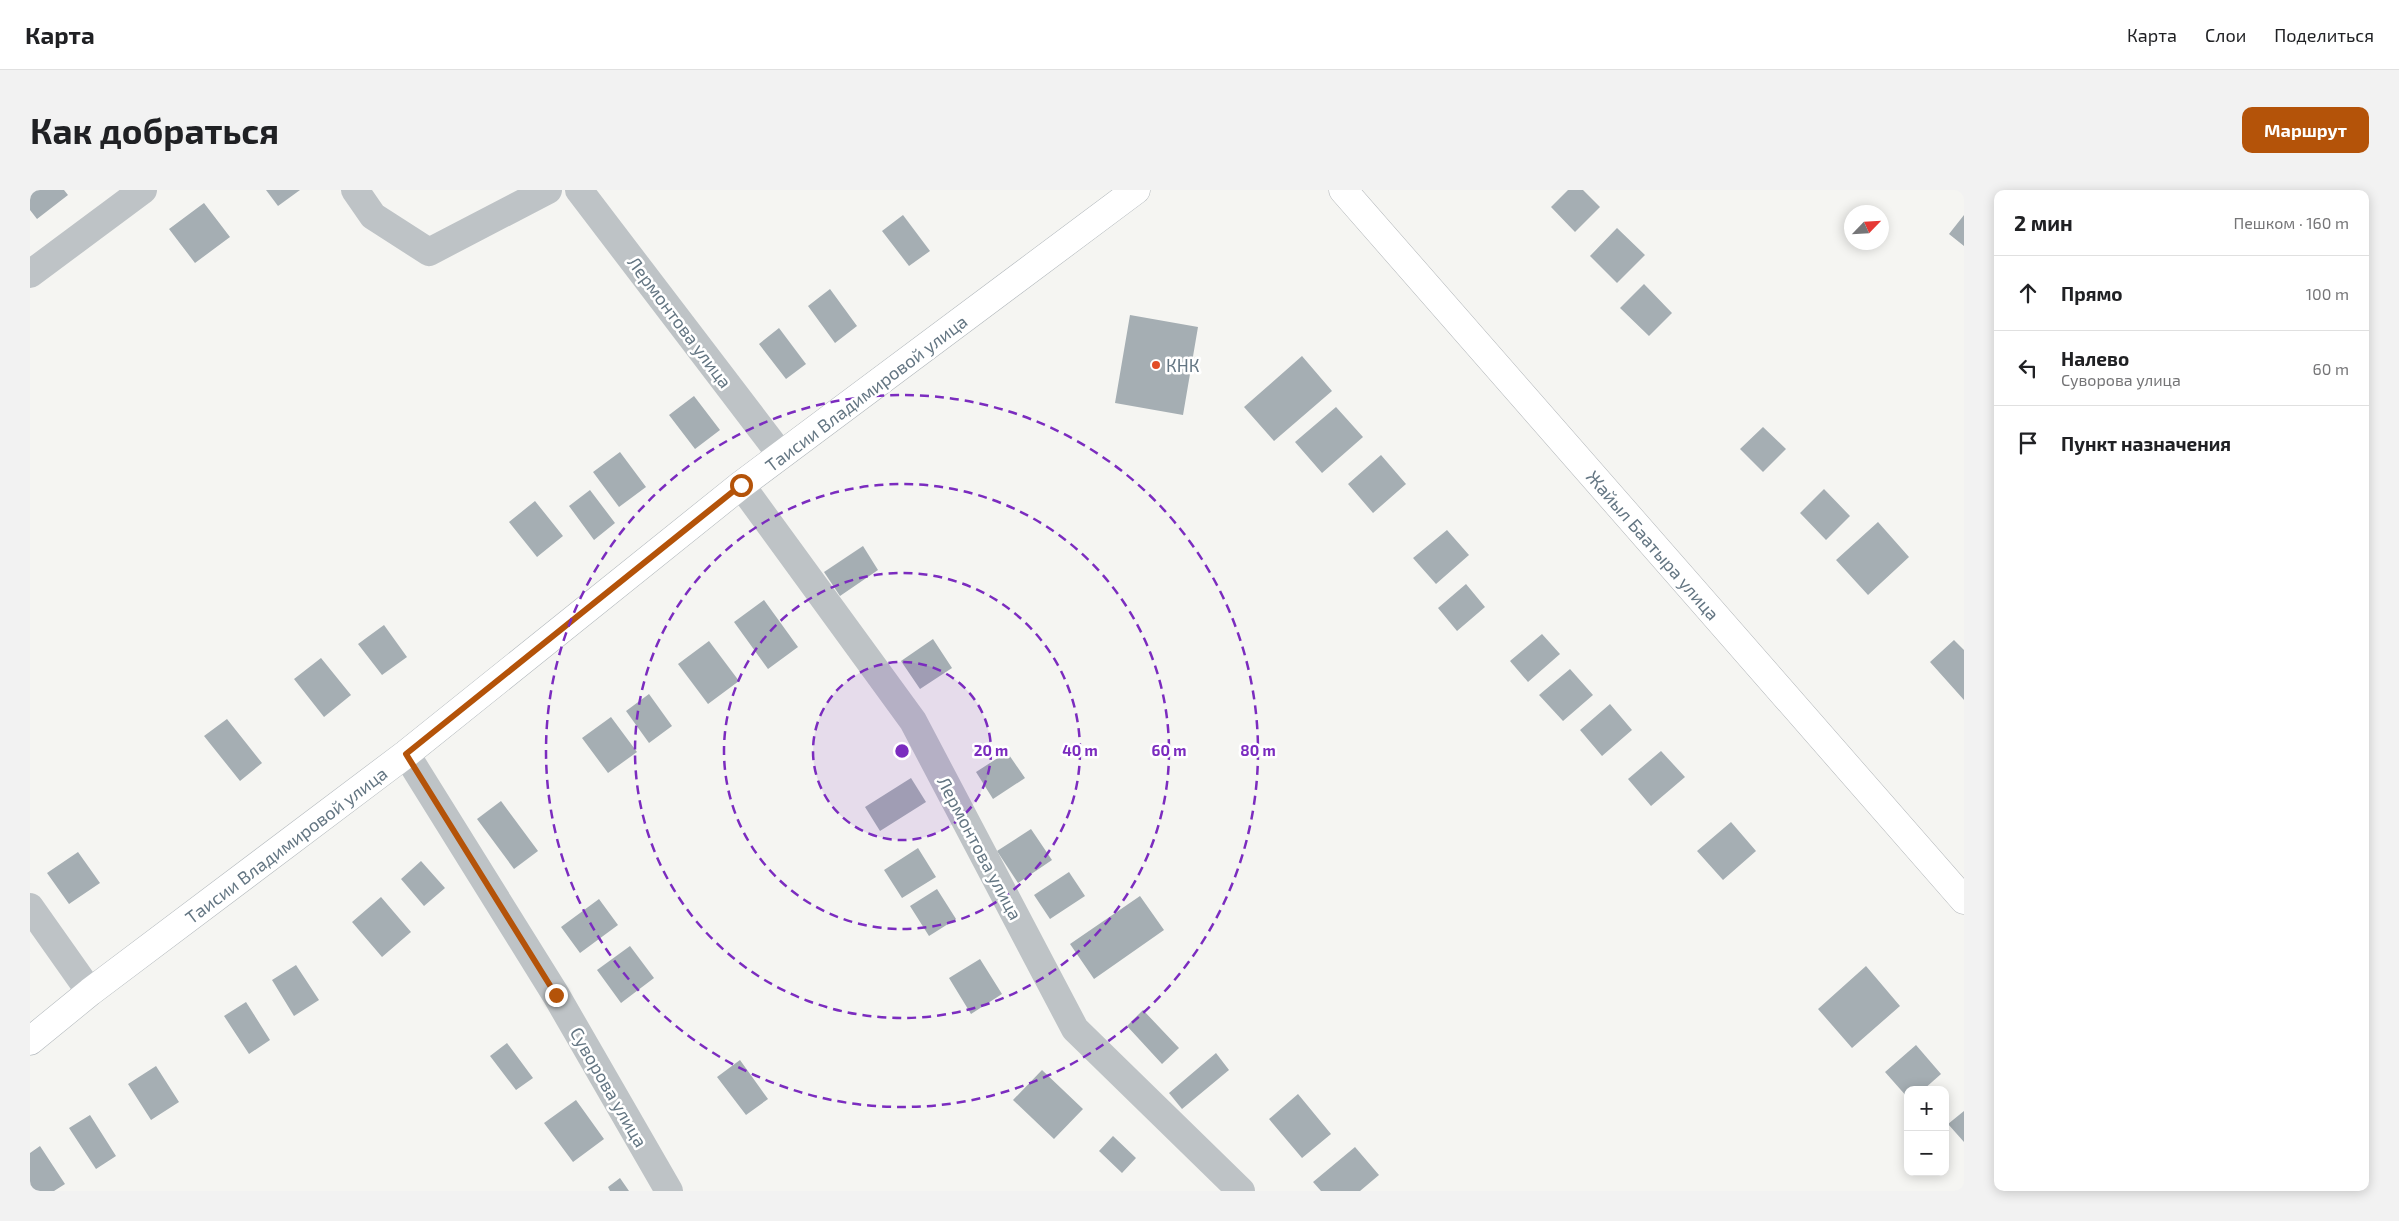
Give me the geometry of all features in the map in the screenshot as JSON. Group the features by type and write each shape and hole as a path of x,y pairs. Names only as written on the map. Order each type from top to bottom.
{"main road":[{"name":"Таисии Владимировой улица","path":"30,1041 90,992 406,754 741,485 1136,190"},
{"name":"Жайыл Баатыра улица","path":"1343,190 1964,900"}],"street":[{"path":"30,274 143,190"},
{"path":"354,190 373,216 429,252 548,190"},
{"name":"Лермонтова улица","path":"579,190 781,455"},
{"name":"Лермонтова улица","path":"741,485 913,721 1075,1029 1241,1191"},
{"name":"Суворова улица","path":"406,754 556,995 670,1191"},
{"path":"35,915 90,992"}],"building":[{"path":"30,190 64,190 68,195 37,219 30,210"},
{"path":"266,190 300,190 278,206"},
{"path":"1568,190 1583,190 1600,207 1575,232 1551,207"},
{"path":"204,203 230,237 195,263 169,229"},
{"path":"903,215 930,251 909,266 882,231"},
{"path":"1964,215 1964,246 1949,234"},
{"path":"1617,228 1645,255 1617,283 1590,256"},
{"path":"1644,284 1672,313 1649,336 1620,308"},
{"path":"830,289 857,326 835,343 808,306"},
{"name":"КНК","path":"1130,315 1198,327 1183,415 1115,403"},
{"path":"779,328 806,364 786,379 759,344"},
{"path":"1302,356 1332,391 1274,441 1244,407"},
{"path":"694,396 720,430 695,449 669,415"},
{"path":"1336,407 1363,437 1322,473 1295,442"},
{"path":"1763,427 1786,449 1763,472 1740,449"},
{"path":"620,452 646,487 619,507 593,472"},
{"path":"1381,455 1406,484 1373,513 1348,484"},
{"path":"1824,489 1850,516 1826,540 1800,513"},
{"path":"590,490 615,523 594,540 569,506"},
{"path":"535,501 563,536 537,557 509,522"},
{"path":"1878,522 1909,557 1868,595 1836,560"},
{"path":"1447,530 1469,555 1436,584 1413,558"},
{"path":"863,546 878,570 840,596 824,572"},
{"path":"1466,584 1485,607 1457,631 1438,608"},
{"path":"764,600 798,647 768,669 734,622"},
{"path":"384,625 407,657 382,675 358,644"},
{"path":"1542,634 1560,654 1528,682 1510,661"},
{"path":"933,639 952,668 920,689 901,661"},
{"path":"1954,640 1964,650 1964,700 1930,662"},
{"path":"709,641 739,681 708,704 678,664"},
{"path":"321,658 351,695 324,717 294,679"},
{"path":"1570,669 1593,695 1563,721 1539,695"},
{"path":"649,694 672,726 649,743 626,711"},
{"path":"1610,704 1632,730 1602,756 1580,730"},
{"path":"611,717 637,752 608,773 582,738"},
{"path":"227,719 262,763 240,781 204,736"},
{"path":"1661,751 1685,777 1651,806 1628,779"},
{"path":"1007,752 1025,778 993,799 976,772"},
{"path":"911,778 926,802 880,831 865,807"},
{"path":"501,801 538,851 514,869 477,819"},
{"path":"1731,822 1756,851 1723,880 1697,851"},
{"path":"1031,829 1052,860 1018,883 997,851"},
{"path":"918,848 936,877 902,898 884,870"},
{"path":"78,852 100,883 69,904 47,873"},
{"path":"421,861 445,888 424,906 401,879"},
{"path":"1069,872 1085,896 1050,919 1034,895"},
{"path":"937,889 956,919 929,936 910,906"},
{"path":"1140,896 1164,930 1094,979 1070,944"},
{"path":"381,897 411,932 382,957 352,922"},
{"path":"599,899 618,925 580,953 561,927"},
{"path":"630,946 654,978 621,1003 597,970"},
{"path":"980,959 1002,994 971,1014 949,978"},
{"path":"296,965 319,1000 294,1016 272,980"},
{"path":"1866,966 1900,1006 1852,1048 1818,1009"},
{"path":"246,1002 270,1040 249,1054 224,1016"},
{"path":"1143,1010 1179,1048 1162,1064 1127,1026"},
{"path":"507,1043 533,1078 516,1090 490,1056"},
{"path":"1916,1045 1941,1074 1928,1086 1904,1086 1904,1093 1885,1072"},
{"path":"1216,1053 1229,1070 1182,1109 1169,1093"},
{"path":"740,1060 768,1099 746,1115 717,1077"},
{"path":"156,1066 179,1102 151,1120 128,1084"},
{"path":"1042,1070 1083,1109 1054,1139 1013,1100"},
{"path":"1298,1094 1331,1134 1302,1158 1269,1119"},
{"path":"576,1100 604,1139 573,1162 544,1123"},
{"path":"1964,1111 1964,1142 1949,1125"},
{"path":"90,1115 116,1156 96,1169 69,1128"},
{"path":"1113,1136 1136,1158 1122,1173 1099,1151"},
{"path":"40,1146 65,1184 54,1191 33,1191 30,1186 30,1153"},
{"path":"1355,1147 1379,1175 1360,1191 1321,1191 1313,1182"},
{"path":"620,1178 629,1191 610,1191 608,1187"}],"place":[{"name":"КНК","path":"1156,365"}],"route":[{"path":"556,995 406,754 741,485"}]}
